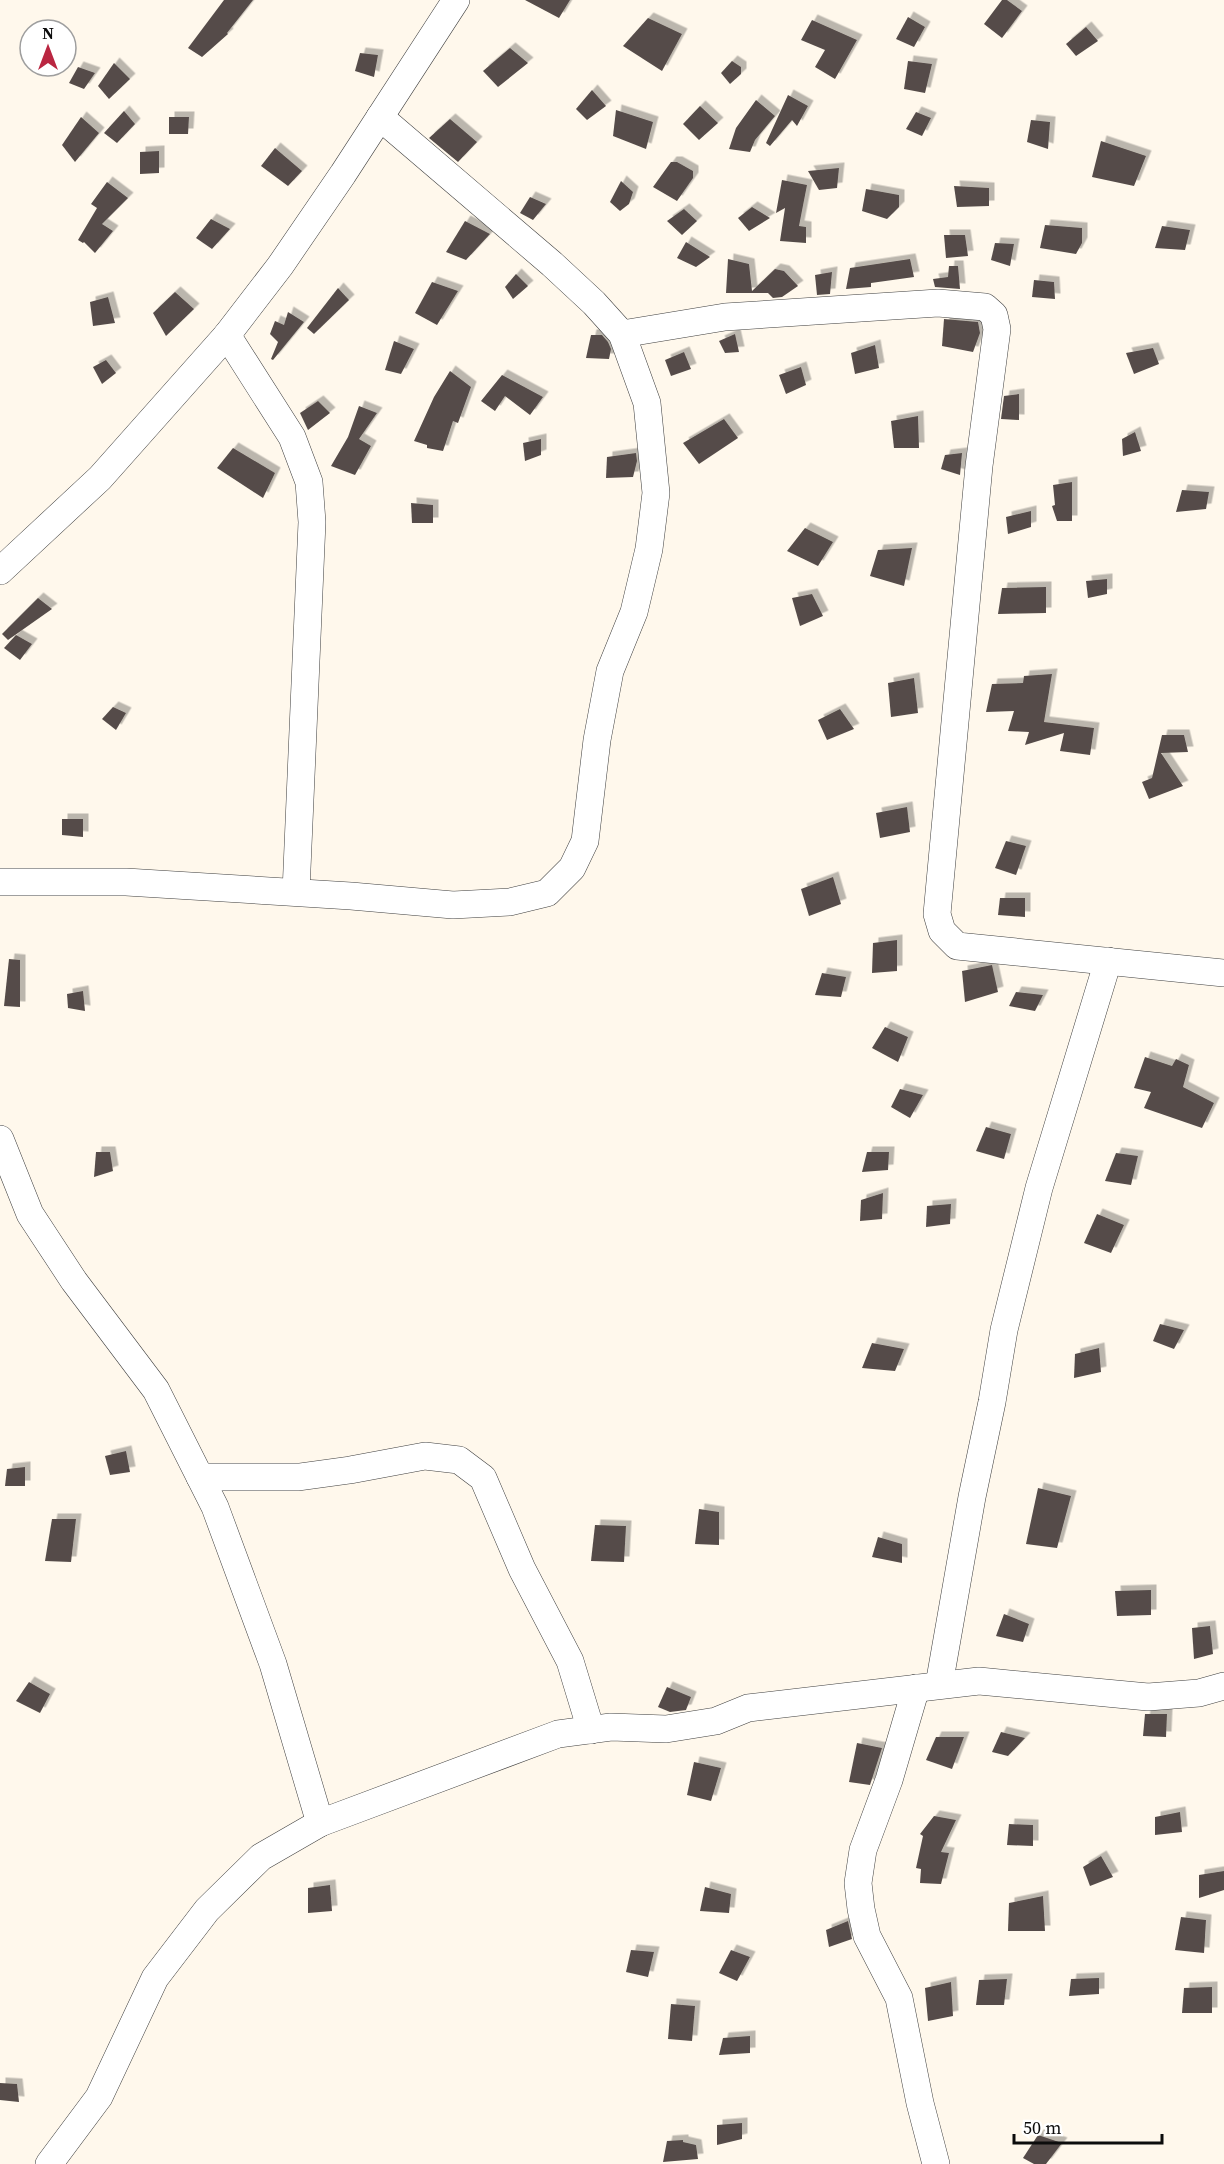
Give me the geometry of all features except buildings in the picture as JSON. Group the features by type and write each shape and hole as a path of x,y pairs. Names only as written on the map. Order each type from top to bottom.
{"street":[{"path":"0,571 100,478 227,335 280,266 456,0"},
{"path":"0,882 126,882 296,892 453,905 510,902 547,893 572,868 585,841 597,740 610,671 634,612 650,549 656,494 647,403 622,334 594,303 552,264 380,117"},
{"path":"622,334 725,317 938,303 985,307 994,315 997,329 979,466 937,914 942,931 957,946 1224,973"},
{"path":"227,335 292,437 309,482 312,522 296,892"},
{"path":"936,2164 920,2103 899,1998 867,1936 858,1883 863,1850 928,1686 972,1497 1004,1330 1039,1188 1108,961"},
{"path":"0,1139 30,1214 74,1281 156,1390 215,1507 273,1664 320,1823"},
{"path":"200,1477 299,1477 425,1456 459,1460 483,1478 522,1569 570,1661 591,1730"},
{"path":"49,2164 99,2097 155,1978 207,1910 261,1857 320,1823 558,1734 611,1727 666,1729 716,1721 748,1708 979,1681 1148,1697 1199,1694 1224,1686"}]}
